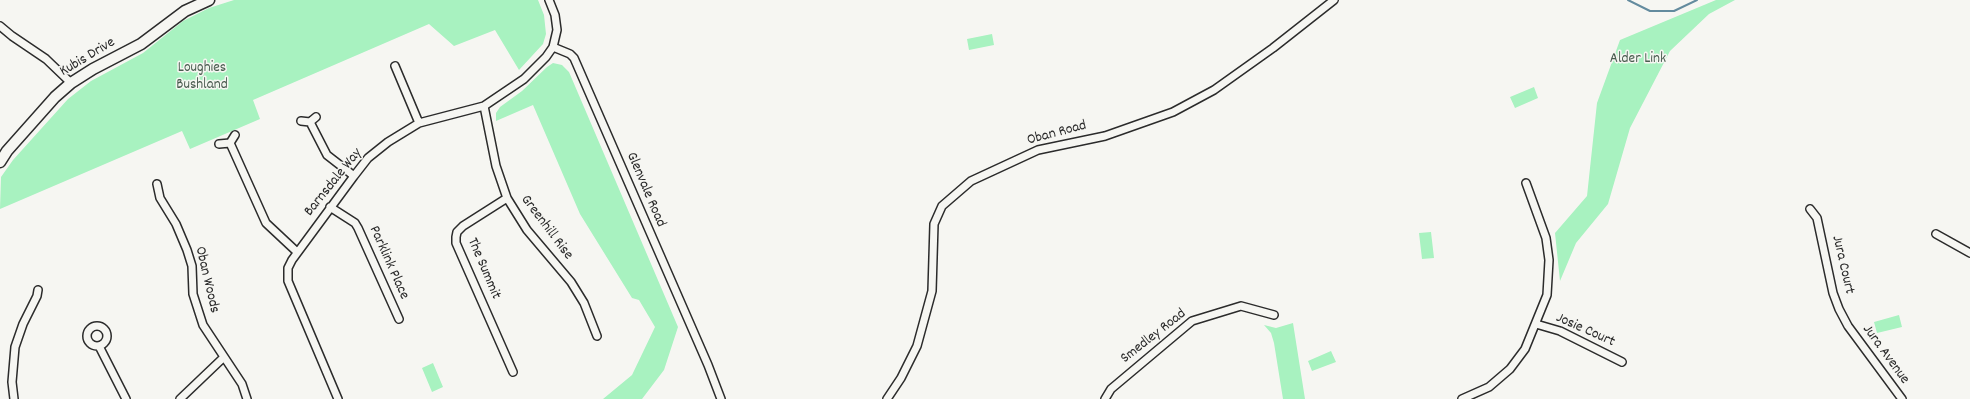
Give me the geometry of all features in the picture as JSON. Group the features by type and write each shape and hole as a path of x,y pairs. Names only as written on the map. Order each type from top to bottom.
{"street":[{"name":"Kubis Drive","path":"0,162 7,151 56,97 71,83 93,69 141,44 185,11 209,0"},
{"path":"549,0 555,15 557,30 553,47"},
{"name":"Oban Road","path":"887,399 901,378 917,346 932,291 934,224 942,206 971,181 1038,150 1105,136 1173,112 1214,90 1273,48 1334,0"},
{"path":"0,26 46,59 71,83"},
{"name":"Barnsdale Way","path":"338,399 288,281 288,268 330,207 368,158 388,142 419,123 484,106 524,78 553,47"},
{"name":"Glenvale Road","path":"553,47 570,54 574,58 708,365 721,399"},
{"path":"394,64 419,123"},
{"name":"Greenhill Rise","path":"484,106 496,166 506,198 527,230 571,282 584,304 597,336"},
{"path":"301,121 313,119 327,155 354,176"},
{"path":"230,143 235,135"},
{"path":"219,144 230,143"},
{"path":"230,143 266,223 298,252"},
{"path":"1462,399 1489,387 1510,369 1525,350 1547,295 1549,260 1546,238 1526,183"},
{"name":"Oban Woods","path":"157,184 160,198 176,224 187,250 192,266 193,294 203,325 223,358 242,384 247,399"},
{"name":"The Summit","path":"506,198 463,226 457,232 456,243 514,372"},
{"name":"Parklink Place","path":"330,207 355,223 399,319"},
{"name":"Jura Court","path":"1810,210 1817,218 1833,293 1848,326"},
{"path":"1936,234 1970,254"},
{"path":"14,399 12,382 15,347 23,324 37,296 38,290"},
{"name":"Smedley Road","path":"1105,399 1111,389 1192,321 1241,306 1274,315"},
{"name":"Josie Court","path":"1536,324 1560,331 1622,362"},
{"name":"Jura Avenue","path":"1848,326 1902,399"},
{"path":"99,346 126,399"},
{"path":"180,399 223,358"}],"green space":[{"name":"Loughies Bushland","path":"234,0 538,0 544,15 546,34 543,44 519,70 495,30 454,46 429,24 253,100 260,119 190,149 182,131 0,209 1,177 13,160 68,99 91,81 143,53 183,21 209,8"},
{"name":"Alder Link","path":"1716,0 1735,0 1709,14 1670,51 1630,128 1608,204 1576,243 1560,281 1555,233 1587,196 1597,103 1620,40"},
{"path":"992,34 994,45 969,50 967,39"},
{"path":"553,63 562,65 569,72 678,327 664,370 642,399 603,399 632,375 655,327 639,300 632,298 580,214 533,105 496,121 496,113 500,107 522,91"},
{"path":"1534,87 1538,98 1515,108 1510,97"},
{"path":"1431,232 1434,258 1422,259 1419,233"},
{"path":"1899,315 1902,327 1877,333 1874,322"},
{"path":"1293,323 1305,399 1283,399 1274,343 1271,333 1264,325 1276,328"},
{"path":"1331,351 1336,362 1312,371 1308,361"},
{"path":"433,363 443,387 432,392 422,368"}],"waterway":[{"path":"1628,0 1650,11 1674,11 1697,0"}]}
